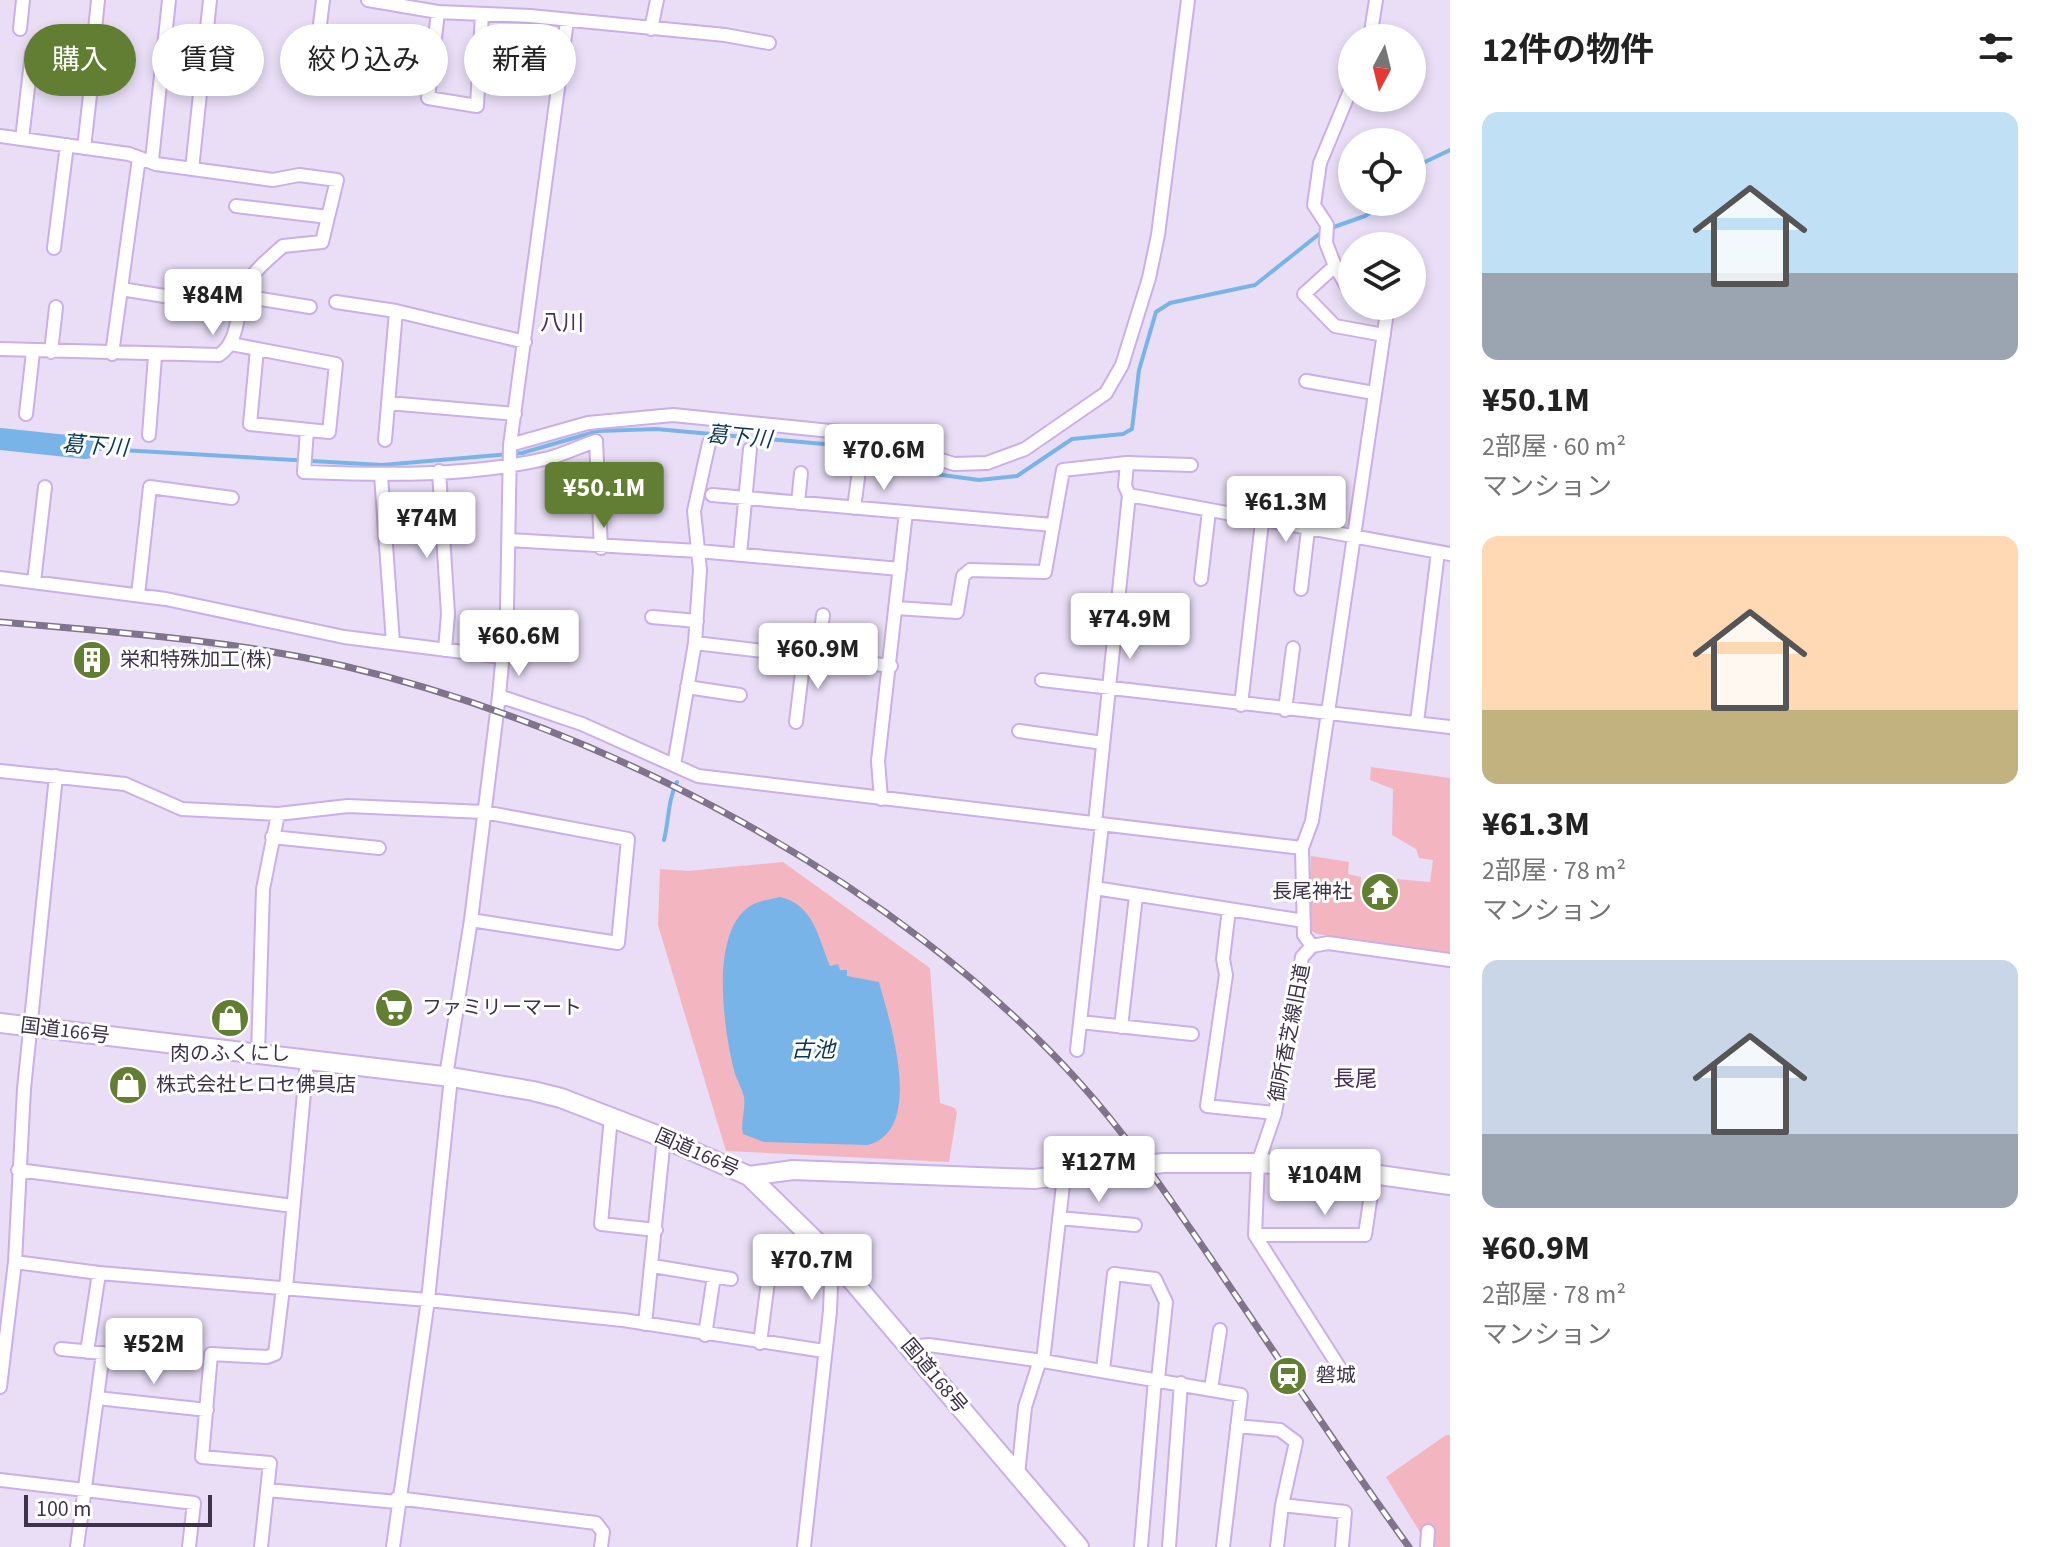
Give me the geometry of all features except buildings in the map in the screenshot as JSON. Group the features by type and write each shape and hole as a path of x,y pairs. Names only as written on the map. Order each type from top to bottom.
{"highway":[{"name":"国道166号","path":"0,1023 449,1076 547,1094 664,1138 749,1176 793,1170 979,1179 1064,1176 1163,1163 1258,1163 1450,1185"},
{"name":"国道168号","path":"749,1176 832,1257 1079,1547"}],"street":[{"path":"20,29 23,0"},
{"path":"96,24 98,0"},
{"path":"112,354 169,0"},
{"path":"192,169 210,0"},
{"path":"320,24 323,0"},
{"path":"368,0 438,12 725,35 769,43"},
{"path":"651,29 657,0"},
{"path":"510,445 588,423 673,415 860,434 954,464 987,463 1025,449 1106,393 1122,365 1149,278 1158,235 1188,0"},
{"path":"1372,24 1376,0"},
{"path":"438,12 428,98 477,106 482,14"},
{"path":"393,1547 397,1500 428,1300 449,1076 499,696 509,540 510,445 567,21"},
{"path":"22,139 27,96"},
{"path":"84,148 90,96"},
{"path":"1338,271 1326,243 1327,225 1314,205 1320,163 1341,112"},
{"path":"0,136 84,148 145,159 156,164 273,180 299,175 337,180 322,242 283,246 254,275 243,296 231,344 211,357 0,349"},
{"path":"54,248 67,145"},
{"path":"236,206 328,217"},
{"path":"1335,266 1304,294 1335,326 1384,335"},
{"path":"121,289 177,298"},
{"path":"243,296 310,307"},
{"path":"336,302 396,311 525,342"},
{"path":"51,352 56,307"},
{"path":"385,440 396,311"},
{"path":"1312,946 1304,935 1302,848 1312,821 1351,537 1386,320"},
{"path":"231,344 336,364 329,432 250,424 257,349"},
{"path":"26,414 33,352"},
{"path":"149,435 155,356"},
{"path":"1306,381 1374,393"},
{"path":"388,403 515,414"},
{"path":"307,430 304,472 381,475 550,458 596,441 601,548"},
{"path":"674,765 695,643 698,551 694,511 709,443"},
{"path":"740,554 750,449"},
{"path":"1077,1050 1095,888 1103,743 1129,495 1125,486 1127,463"},
{"path":"896,608 957,612 963,576 970,570 1045,572 1063,470 1127,463 1191,465"},
{"path":"439,471 448,614 445,650"},
{"path":"798,503 801,473"},
{"path":"381,475 393,643"},
{"path":"854,508 858,478"},
{"path":"34,582 45,487"},
{"path":"138,595 150,487 232,498"},
{"path":"712,495 1053,525"},
{"path":"1129,495 1262,522 1444,553 1417,722"},
{"path":"1201,579 1209,511"},
{"path":"881,799 878,761 906,512"},
{"path":"1241,705 1262,522"},
{"path":"1301,589 1308,530"},
{"path":"509,540 601,548 740,554 900,569"},
{"path":"0,578 138,595 314,632 503,657"},
{"path":"796,722 823,615"},
{"path":"652,617 697,621"},
{"path":"695,643 891,666"},
{"path":"1285,710 1293,648"},
{"path":"1042,680 1450,727"},
{"path":"687,687 740,695"},
{"path":"499,696 582,724 698,776 1302,848"},
{"path":"1019,731 1103,743"},
{"path":"0,771 125,784 182,809 278,814 348,806 484,812 628,839 618,943 471,920"},
{"path":"0,1387 15,1262 18,1170 56,776"},
{"path":"258,1054 263,889 278,814"},
{"path":"272,837 379,848"},
{"path":"1095,888 1304,921"},
{"path":"1121,1027 1136,896"},
{"path":"1229,909 1223,959 1226,975 1207,1106 1275,1113"},
{"name":"御所香芝線旧道","path":"1255,1235 1258,1163 1275,1113 1302,957 1312,946 1328,943 1450,960"},
{"path":"1080,1022 1192,1034"},
{"path":"261,1547 270,1463 202,1457 211,1354 267,1357 275,1354 285,1288 307,1060"},
{"path":"611,1117 601,1224 656,1230"},
{"path":"645,1324 664,1138"},
{"path":"18,1170 293,1206"},
{"path":"1255,1235 1365,1235 1374,1174"},
{"path":"1018,1475 1025,1407 1041,1360 1064,1176"},
{"path":"1059,1218 1135,1225"},
{"path":"1255,1235 1341,1370"},
{"path":"804,1547 832,1257"},
{"path":"15,1262 99,1273 428,1300 645,1324 824,1351"},
{"path":"653,1266 731,1279"},
{"path":"87,1352 99,1273"},
{"path":"760,1343 769,1274"},
{"path":"1103,1370 1114,1274 1155,1279 1166,1302 1141,1547"},
{"path":"705,1335 714,1276"},
{"path":"1211,1389 1220,1330"},
{"path":"910,1347 929,1345 1041,1360 1241,1395 1223,1547"},
{"path":"61,1349 103,1353 77,1547"},
{"path":"1169,1547 1181,1383"},
{"path":"97,1398 207,1410"},
{"path":"1237,1426 1280,1430 1296,1442 1282,1505 1277,1547"},
{"path":"0,1480 194,1503 189,1547"},
{"path":"267,1490 397,1500 596,1523 603,1532 601,1547"},
{"path":"1282,1505 1345,1512 1342,1547"},
{"path":"1427,1547 1428,1531"}],"shaded area":[{"name":"長尾神社","path":"1371,767 1450,778 1450,954 1317,934 1308,929 1311,856 1349,862 1348,874 1361,877 1361,891 1394,896 1397,879 1430,882 1433,860 1419,858 1416,849 1392,835 1393,789 1370,780"},
{"path":"783,862 930,968 940,1103 955,1108 957,1113 949,1162 726,1151 658,925 660,869 688,871"},
{"path":"1450,1435 1450,1547 1429,1547 1386,1477"}],"water":[{"name":"古池","path":"780,897 791,901 808,915 830,966 838,964 840,970 847,970 847,976 879,982 895,1046 900,1097 896,1118 886,1135 868,1145 764,1142 743,1134 744,1097 735,1074 724,1012 724,964 735,923 746,909 758,902"}],"waterway":[{"name":"葛下川","path":"1426,162 1450,150"},
{"name":"葛下川","path":"1331,228 1365,216"},
{"name":"葛下川","path":"86,448 382,465 522,453 598,431 656,429 869,448 927,473 979,480 1017,476 1072,439 1123,434 1132,429 1139,370 1156,312 1170,303 1255,285 1323,231"},
{"name":"葛下川","path":"0,439 86,448"},
{"path":"664,840 677,782"}],"railway":[{"path":"0,622 173,638 259,650 344,666 443,693 544,729 644,772 742,822 836,879 924,941 1006,1009 1097,1102 1162,1187 1409,1547"}],"place":[{"name":"栄和特殊加工(株)","path":"92,660"},
{"name":"長尾神社","path":"1380,892"},
{"name":"ファミリーマート","path":"394,1008"},
{"name":"肉のふくにし","path":"230,1018"},
{"name":"株式会社ヒロセ佛具店","path":"128,1085"},
{"name":"磐城","path":"1288,1376"}],"district":[{"name":"八川","path":"562,323"},
{"name":"長尾","path":"1355,1079"}]}
